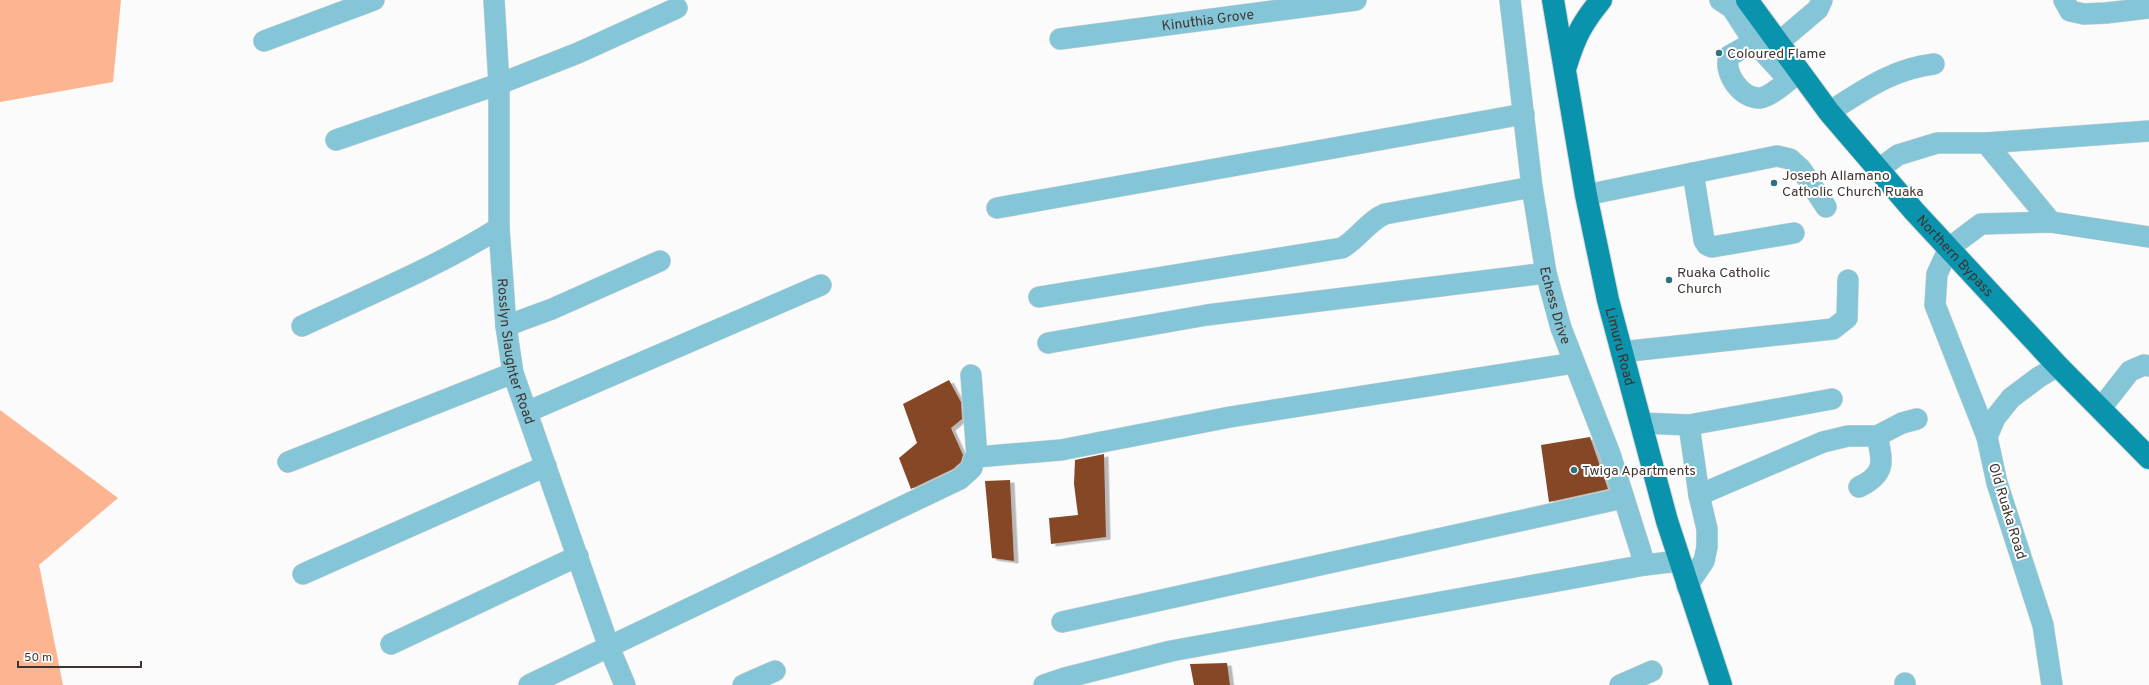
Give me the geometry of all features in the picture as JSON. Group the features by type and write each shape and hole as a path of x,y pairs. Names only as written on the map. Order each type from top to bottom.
{"main road":[{"name":"Limuru Road","path":"1553,0 1559,42 1566,66 1586,195 1621,352 1679,561 1721,685"},
{"path":"1566,66 1575,36 1588,15 1601,0"},
{"name":"Northern Bypass","path":"1748,8 1794,76 1829,112 1914,212 2058,366 2149,458"}],"street":[{"path":"264,41 374,0"},
{"name":"Kinuthia Grove","path":"1060,39 1356,0"},
{"name":"Echess Drive","path":"1510,0 1532,187 1546,273 1561,328 1610,454 1622,498 1645,564"},
{"path":"1720,0 1732,8 1748,8 1754,42"},
{"path":"1754,42 1778,53 1818,9 1822,0"},
{"path":"2064,0 2070,11 2084,14 2149,8"},
{"name":"Rosslyn Slaughter Road","path":"497,1 499,84 499,228 506,326 513,373 609,647 625,685"},
{"path":"336,140 499,84 578,53 677,8"},
{"path":"1754,42 1729,56 1727,71 1735,85 1752,96 1760,98 1794,76"},
{"path":"1829,112 1878,80 1904,69 1934,64"},
{"path":"997,208 1524,114"},
{"path":"1879,169 1898,155 1937,143 1986,144 2149,130"},
{"path":"1986,144 2051,222"},
{"path":"1586,195 1777,156 1790,159 1801,168 1826,207"},
{"path":"1693,173 1704,240 1707,245 1712,247 1794,233"},
{"path":"1038,298 1342,248 1352,243 1378,217 1385,214 1532,187"},
{"path":"1949,248 1981,224 2051,222 2149,237"},
{"path":"302,326 408,277 499,228"},
{"name":"Old Ruaka Road","path":"1949,248 1937,274 1935,305 1987,437 1997,483 2043,625 2052,685"},
{"path":"506,326 552,309 660,261"},
{"path":"1048,343 1207,315 1546,273"},
{"path":"1621,352 1833,329 1847,318 1848,280"},
{"path":"527,412 821,285"},
{"path":"529,685 960,479 972,468 973,461 977,457 1061,450 1230,417 1574,363"},
{"path":"2101,408 2130,371 2144,365 2149,366"},
{"path":"1987,437 1995,418 2011,398 2058,366"},
{"path":"288,462 513,373"},
{"path":"971,375 977,457"},
{"path":"1641,423 1689,425 1832,399"},
{"path":"1699,495 1823,442 1848,436 1877,436 1902,423 1917,419"},
{"path":"1687,586 1704,561 1707,548 1707,529 1699,495 1689,425"},
{"path":"1859,487 1870,482 1878,474 1882,466 1877,436"},
{"path":"303,574 546,466"},
{"path":"1062,622 1622,498"},
{"path":"391,644 578,556"},
{"path":"1044,685 1064,678 1171,651 1645,564 1679,561"},
{"path":"743,685 775,671"},
{"path":"1620,685 1652,671"}],"shaded area":[{"path":"0,0 121,0 113,82 0,102"},
{"path":"0,410 118,498 39,565 63,685 0,685"}],"building":[{"path":"949,380 961,402 962,419 951,428 963,455 961,462 953,469 911,489 899,458 917,443 903,404"},
{"name":"Twiga Apartments","path":"1590,437 1608,489 1549,502 1541,445"},
{"path":"1104,454 1106,537 1051,544 1049,518 1078,515 1074,484 1075,460"},
{"path":"1010,480 1014,561 992,558 985,481"},
{"path":"1227,663 1230,685 1194,685 1190,664"}],"place":[{"name":"Coloured Flame","path":"1719,53"},
{"name":"Joseph Allamano Catholic Church Ruaka","path":"1774,183"},
{"name":"Ruaka Catholic Church","path":"1669,280"},
{"name":"Twiga Apartments","path":"1574,470"}]}
